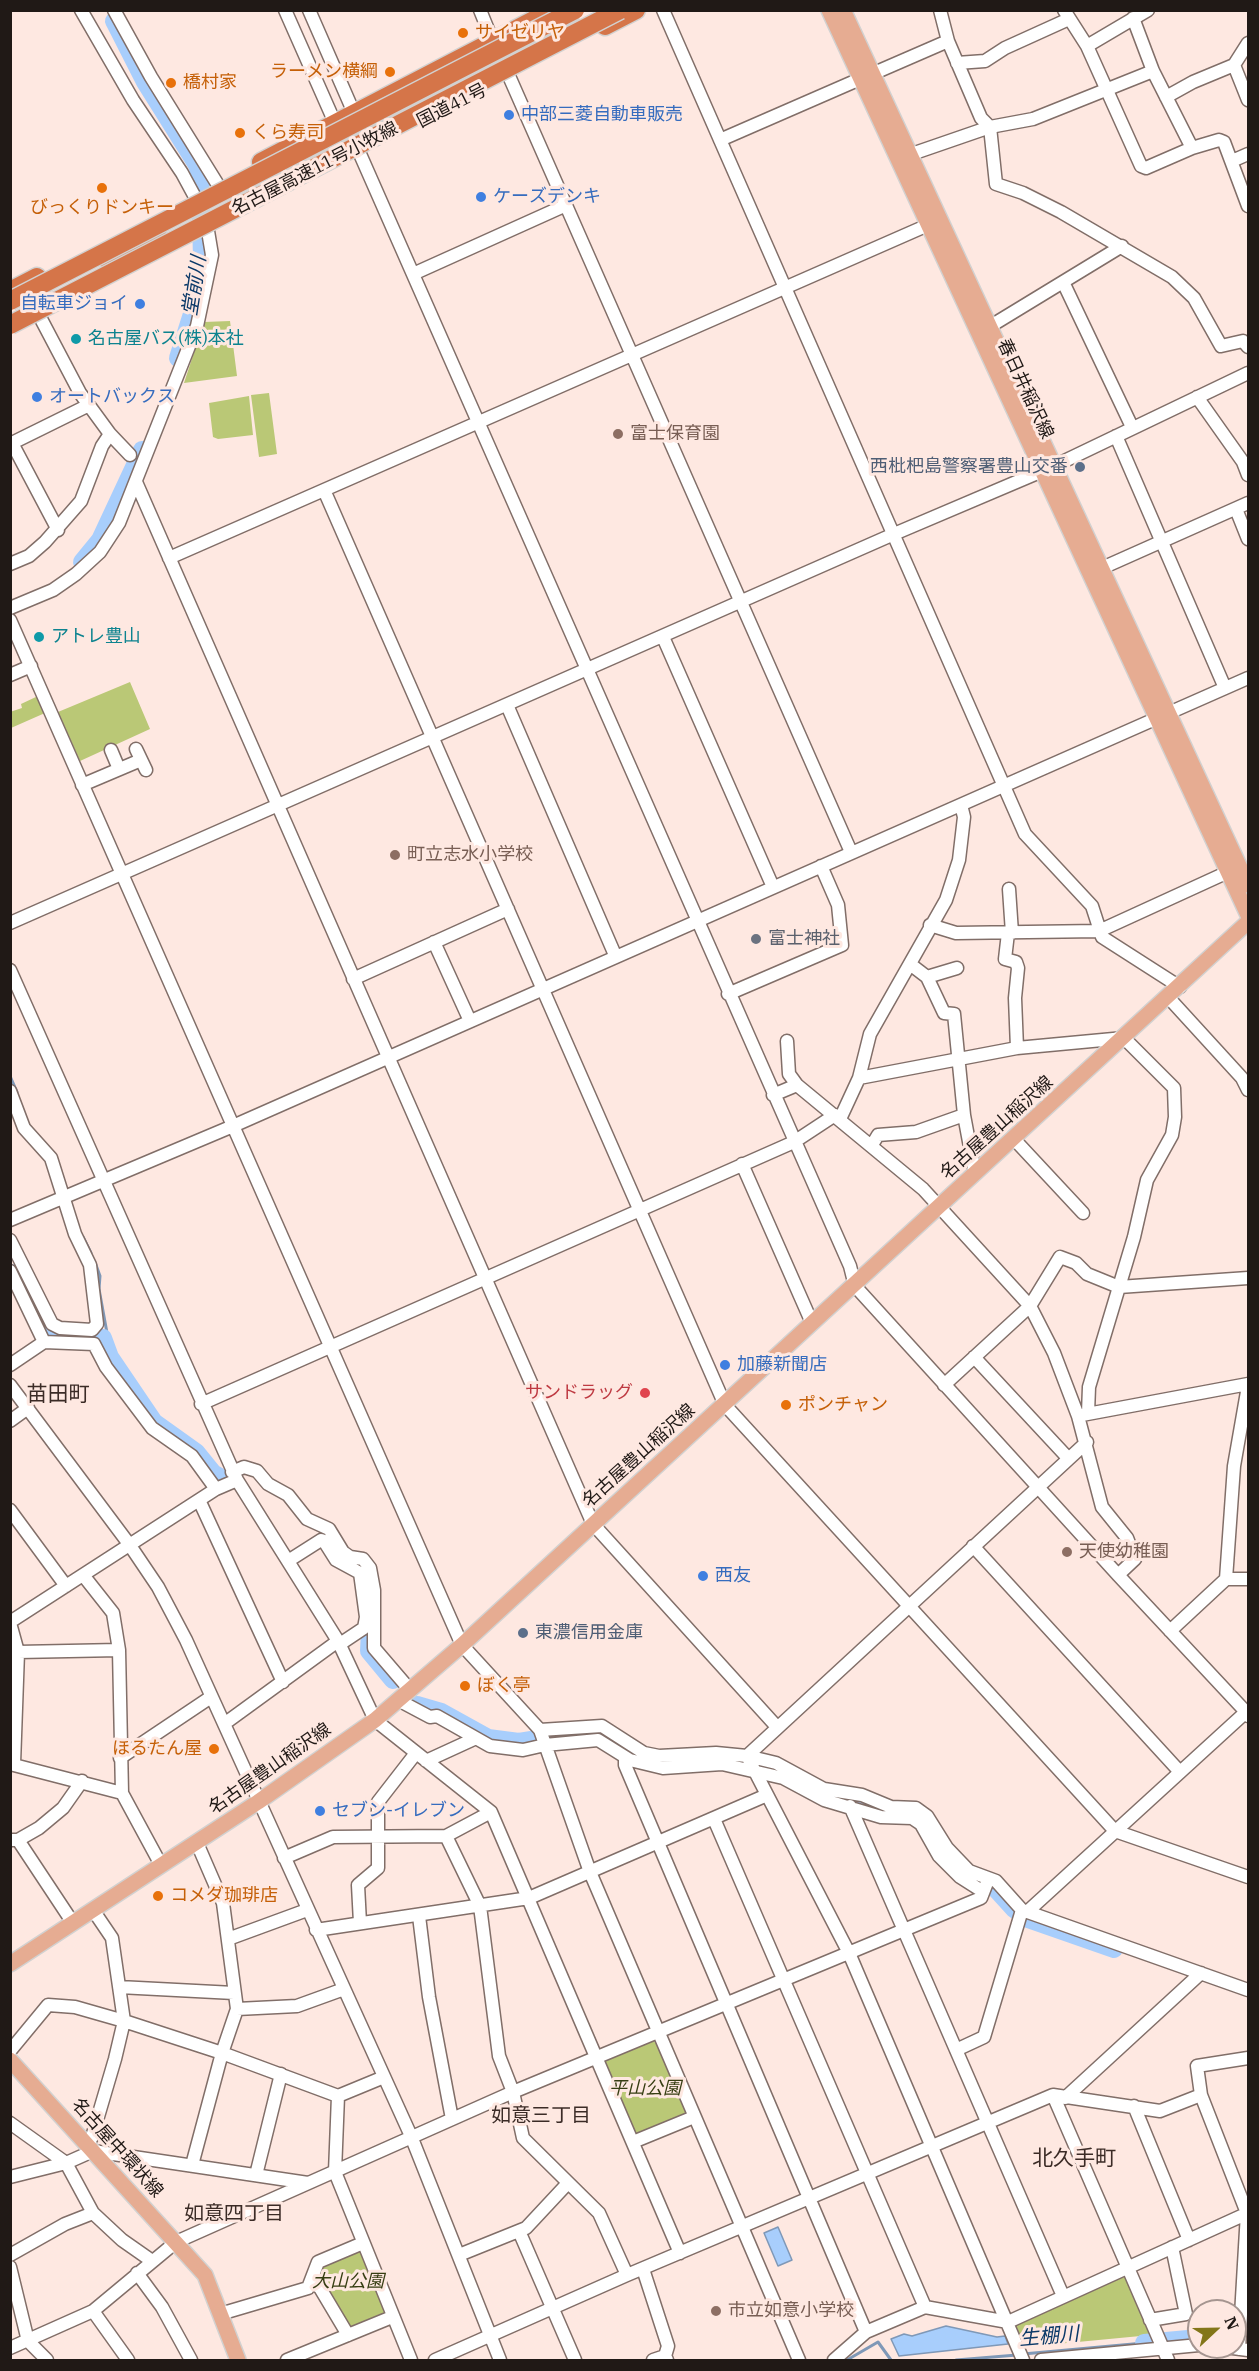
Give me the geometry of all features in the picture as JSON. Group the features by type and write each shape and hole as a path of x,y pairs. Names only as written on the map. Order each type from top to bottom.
{"highway":[{"path":"10,291 553,10"},
{"path":"10,316 575,17 602,10"},
{"name":"名古屋高速11号小牧線","path":"10,325 620,10"},
{"name":"国道41号","path":"10,332 360,154 636,10"},
{"name":"名古屋高速11号小牧線","path":"10,299 575,17"},
{"path":"10,299 206,191"}],"main road":[{"name":"春日井稲沢線","path":"829,10 866,77 903,157 989,327 1048,468 1102,568 1248,915"},
{"name":"春日井稲沢線","path":"843,10 866,77"},
{"name":"春日井稲沢線","path":"903,157 928,225 1048,468 1163,715 1248,885"},
{"name":"名古屋豊山稲沢線","path":"10,1964 197,1843 375,1720 462,1645 725,1405 1248,922"},
{"name":"名古屋中環状線","path":"10,2060 205,2275 238,2361"}],"street":[{"path":"81,10 133,100 182,172 206,191"},
{"path":"114,10 151,77 206,191"},
{"path":"285,10 334,123 360,154"},
{"path":"309,10 354,113 360,154 728,994 850,1266 855,1286 1247,1713 1023,1914 984,2037 956,2050"},
{"path":"480,10 493,42"},
{"path":"663,10 1025,834 1092,906 1102,937 1174,992 1242,1078 1248,1090"},
{"path":"939,10 957,63 981,118 990,127 996,184 1023,193 1122,246 1172,277 1194,298 1221,346 1243,340 1248,347"},
{"path":"1087,46 1148,10"},
{"path":"957,63 986,61 1005,48 1067,15 1087,46 1141,166 1146,168 1192,148 1219,140 1224,142 1248,206"},
{"path":"1134,18 1153,71 1192,148"},
{"path":"720,140 948,41"},
{"path":"1166,97 1193,82 1234,65 1248,43"},
{"path":"1234,65 1248,100"},
{"path":"903,157 990,127 1033,119 1109,91 1153,71"},
{"path":"509,76 564,206 851,852"},
{"path":"1232,161 1248,154"},
{"path":"413,274 564,206"},
{"path":"170,558 784,286 928,225"},
{"path":"10,608 53,590 100,552 119,523 197,326 212,255 208,231"},
{"path":"989,327 1064,284 1122,246"},
{"path":"1064,284 1132,427"},
{"path":"40,317 89,405 110,434 129,454"},
{"path":"10,923 1048,468 1248,373"},
{"path":"1197,398 1243,462 1248,475"},
{"path":"58,530 11,444 89,405"},
{"path":"10,564 29,556 58,530 81,501 102,446 110,434"},
{"path":"1116,436 1226,688"},
{"path":"136,482 484,1280 593,1524 777,1727"},
{"path":"324,490 725,1405 1115,1831 1248,1877"},
{"path":"1102,568 1248,503"},
{"path":"1236,509 1248,539"},
{"path":"11,623 462,1645 542,1738 590,1872 657,2034 799,2361"},
{"path":"663,637 773,887"},
{"path":"10,675 31,666"},
{"path":"10,1220 233,1126 615,955 1248,678"},
{"path":"507,705 615,955"},
{"path":"111,750 118,774"},
{"path":"82,785 118,774 141,760"},
{"path":"201,1404 794,1142 837,1117 859,1078 870,1034 946,900 959,860 963,817 961,805"},
{"path":"728,994 842,945 838,905 821,866"},
{"path":"930,925 956,933 1099,931 1228,872"},
{"path":"1009,889 1010,933 1005,959 1016,962 1018,968 1015,998 1017,1047"},
{"path":"353,979 508,909"},
{"path":"434,942 470,1021"},
{"path":"910,964 927,976 944,1013 954,1014 964,1115 975,1174"},
{"path":"927,976 957,968"},
{"path":"10,970 201,1404 235,1476 339,1643 375,1720 491,1812 680,2253"},
{"path":"859,1078 1017,1047 1124,1038 1174,1088 1175,1117 1172,1135 1147,1180 1083,1414"},
{"path":"787,1041 789,1074 797,1084 872,1145 939,1207 1030,1306 1083,1414 1102,1507 1127,1538 1135,1559 1118,1575"},
{"path":"773,1095 797,1084"},
{"path":"10,1091 24,1128 51,1158 63,1198 90,1265 97,1324 92,1330 60,1328 52,1324 10,1240"},
{"path":"872,1145 878,1135 916,1132 964,1115"},
{"path":"1014,1139 1083,1213"},
{"path":"742,1164 812,1323"},
{"path":"944,1385 1030,1306 1060,1257 1076,1263 1087,1274 1119,1287 1248,1278"},
{"path":"10,1270 44,1342"},
{"path":"10,1365 44,1342 94,1344 106,1367 145,1421 192,1456 216,1489"},
{"path":"974,1357 1068,1458"},
{"path":"10,1385 129,1544 158,1587 186,1640 411,2136 500,2361"},
{"path":"1083,1414 1248,1385 1234,1467 1226,1579"},
{"path":"10,1421 28,1408"},
{"path":"751,1764 777,1727 1087,1442"},
{"path":"122,1792 12,1764 18,1652 10,1622 216,1489 244,1467 257,1471 268,1484 288,1495 308,1519 328,1529 344,1552 350,1557 363,1559 370,1568 374,1590 374,1648 410,1690"},
{"path":"199,1500 283,1682"},
{"path":"10,1510 66,1586"},
{"path":"224,1724 364,1628 366,1617 360,1573 336,1560 324,1541 321,1540 288,1561"},
{"path":"973,1546 1180,1772"},
{"path":"83,1575 113,1613 119,1650 122,1792 161,1865"},
{"path":"1170,1631 1226,1579 1248,1579"},
{"path":"18,1652 119,1650"},
{"path":"120,1758 211,1697"},
{"path":"398,1700 430,1717 437,1716 490,1746 523,1750 542,1738 602,1726 644,1753 659,1756 716,1753 751,1764 824,1800 881,1817 912,1818 921,1824 939,1856 960,1877 986,1885 996,1881 1023,1914 1248,1990"},
{"path":"542,1738 598,1740 625,1757 663,1768 776,1763 824,1790 862,1795 891,1807 916,1808 927,1816 946,1848 986,1885"},
{"path":"426,1761 474,1739"},
{"path":"360,1923 358,1885 378,1869 378,1802 416,1752"},
{"path":"625,1757 625,1764 658,1844 866,2332"},
{"path":"751,1764 849,1953 1023,2360"},
{"path":"73,1923 14,1840 39,1828 63,1808 82,1781"},
{"path":"316,1930 529,1898 658,1844 766,1795"},
{"path":"850,1806 1063,2296"},
{"path":"284,1858 333,1838 446,1836 491,1812"},
{"path":"714,1819 925,2307"},
{"path":"446,1836 480,1906 499,2056 513,2092 523,2138 599,2212 627,2275"},
{"path":"192,2165 222,2053 237,2009 223,1903 197,1843"},
{"path":"10,2348 93,2311 176,2242 513,2092 981,1898 986,1885"},
{"path":"91,2148 124,2021 112,1938 93,1910"},
{"path":"228,1939 307,1910"},
{"path":"419,1916 429,1997 452,2119"},
{"path":"435,2361 627,2275 987,2122 1059,2096 1201,1973"},
{"path":"119,1987 234,1993"},
{"path":"237,2009 297,2006 344,1989"},
{"path":"10,2050 48,2005 75,2007 124,2021 222,2053 338,2096 384,2077"},
{"path":"1243,2299 1248,2213 1201,2095 1197,2066 1248,2058"},
{"path":"256,2175 281,2074"},
{"path":"1059,2096 1160,2111 1201,2095"},
{"path":"338,2096 335,2172 411,2361"},
{"path":"1059,2096 1127,2267 1163,2349"},
{"path":"1134,2106 1189,2240"},
{"path":"633,2142 694,2117"},
{"path":"10,2123 22,2129 66,2163 93,2213 122,2240 152,2261"},
{"path":"10,2177 66,2163 91,2148 308,2183"},
{"path":"459,2255 526,2228 568,2183"},
{"path":"10,2255 65,2224 93,2213"},
{"path":"841,2358 866,2332 925,2307 1009,2324 1063,2296 1248,2213"},
{"path":"519,2231 575,2361"},
{"path":"220,2314 308,2288 318,2262 363,2242"},
{"path":"1150,2319 1186,2314 1172,2247"},
{"path":"10,2267 28,2341 47,2361"},
{"path":"643,2269 668,2346 661,2359"},
{"path":"137,2273 162,2307 191,2361"},
{"path":"312,2282 320,2288 348,2335"},
{"path":"93,2311 128,2361"},
{"path":"287,2361 392,2317"},
{"path":"1041,2361 1091,2359 1187,2346"}],"green space":[{"path":"230,321 237,376 184,383 204,322"},
{"path":"269,393 277,454 259,457 251,395"},
{"path":"249,396 253,435 218,439 213,437 209,403"},
{"path":"130,682 150,729 80,761 58,712"},
{"path":"38,696 45,713 11,728 10,712 22,708 21,704"},
{"name":"平山公園","path":"651,2040 656,2043 686,2113 684,2118 634,2135 604,2065 606,2059"},
{"name":"大山公園","path":"361,2250 387,2313 352,2330 318,2280 322,2264"},
{"path":"1120,2276 1126,2278 1151,2335 1025,2347 1016,2326 1017,2322"}],"water":[{"path":"778,2227 792,2260 778,2266 764,2233"},
{"path":"946,2326 997,2337 1005,2336 1008,2344 899,2356 891,2339 904,2334 912,2336"}],"waterway":[{"name":"堂前川","path":"114,21 145,82 197,165 200,176 202,259 197,298 178,358"},
{"name":"堂前川","path":"82,562 100,540 142,450"},
{"path":"10,1076 17,1092"},
{"path":"83,1237 91,1253"},
{"path":"96,1265 100,1276 99,1289 107,1333 103,1338"},
{"path":"19,1271 51,1334 103,1338 110,1357 154,1422 196,1452 213,1473 220,1477"},
{"path":"371,1610 369,1651 393,1680"},
{"path":"417,1705 441,1712 488,1738 519,1742 556,1736 599,1733 649,1759"},
{"path":"816,1791 834,1798 850,1797 883,1811 910,1813"},
{"path":"958,1868 971,1878 994,1887 1014,1909 1028,1919 1114,1949"},
{"path":"1144,2343 1187,2339"},
{"name":"生棚川","path":"847,2360 878,2342 891,2360"},
{"name":"生棚川","path":"1023,2354 1144,2343"},
{"name":"生棚川","path":"956,2360 1017,2355"}],"place":[{"name":"サイゼリヤ","path":"463,33"},
{"name":"ラーメン横綱","path":"390,72"},
{"name":"橋村家","path":"171,83"},
{"name":"中部三菱自動車販売","path":"509,115"},
{"name":"くら寿司","path":"240,133"},
{"name":"びっくりドンキー","path":"102,188"},
{"name":"ケーズデンキ","path":"481,197"},
{"name":"自転車ジョイ","path":"140,304"},
{"name":"名古屋バス(株)本社","path":"76,339"},
{"name":"オートバックス","path":"37,397"},
{"name":"富士保育園","path":"618,434"},
{"name":"西枇杷島警察署豊山交番","path":"1080,467"},
{"name":"アトレ豊山","path":"39,637"},
{"name":"町立志水小学校","path":"395,855"},
{"name":"富士神社","path":"756,939"},
{"name":"加藤新聞店","path":"725,1365"},
{"name":"サンドラッグ","path":"645,1393"},
{"name":"ポンチャン","path":"786,1405"},
{"name":"天使幼稚園","path":"1067,1552"},
{"name":"西友","path":"703,1576"},
{"name":"東濃信用金庫","path":"523,1633"},
{"name":"ぼく亭","path":"465,1686"},
{"name":"ほるたん屋","path":"214,1749"},
{"name":"セブン-イレブン","path":"320,1811"},
{"name":"コメダ珈琲店","path":"158,1896"},
{"name":"市立如意小学校","path":"716,2311"}],"district":[{"name":"苗田町","path":"58,1395"},
{"name":"如意三丁目","path":"541,2116"},
{"name":"北久手町","path":"1074,2159"},
{"name":"如意四丁目","path":"234,2214"}]}
